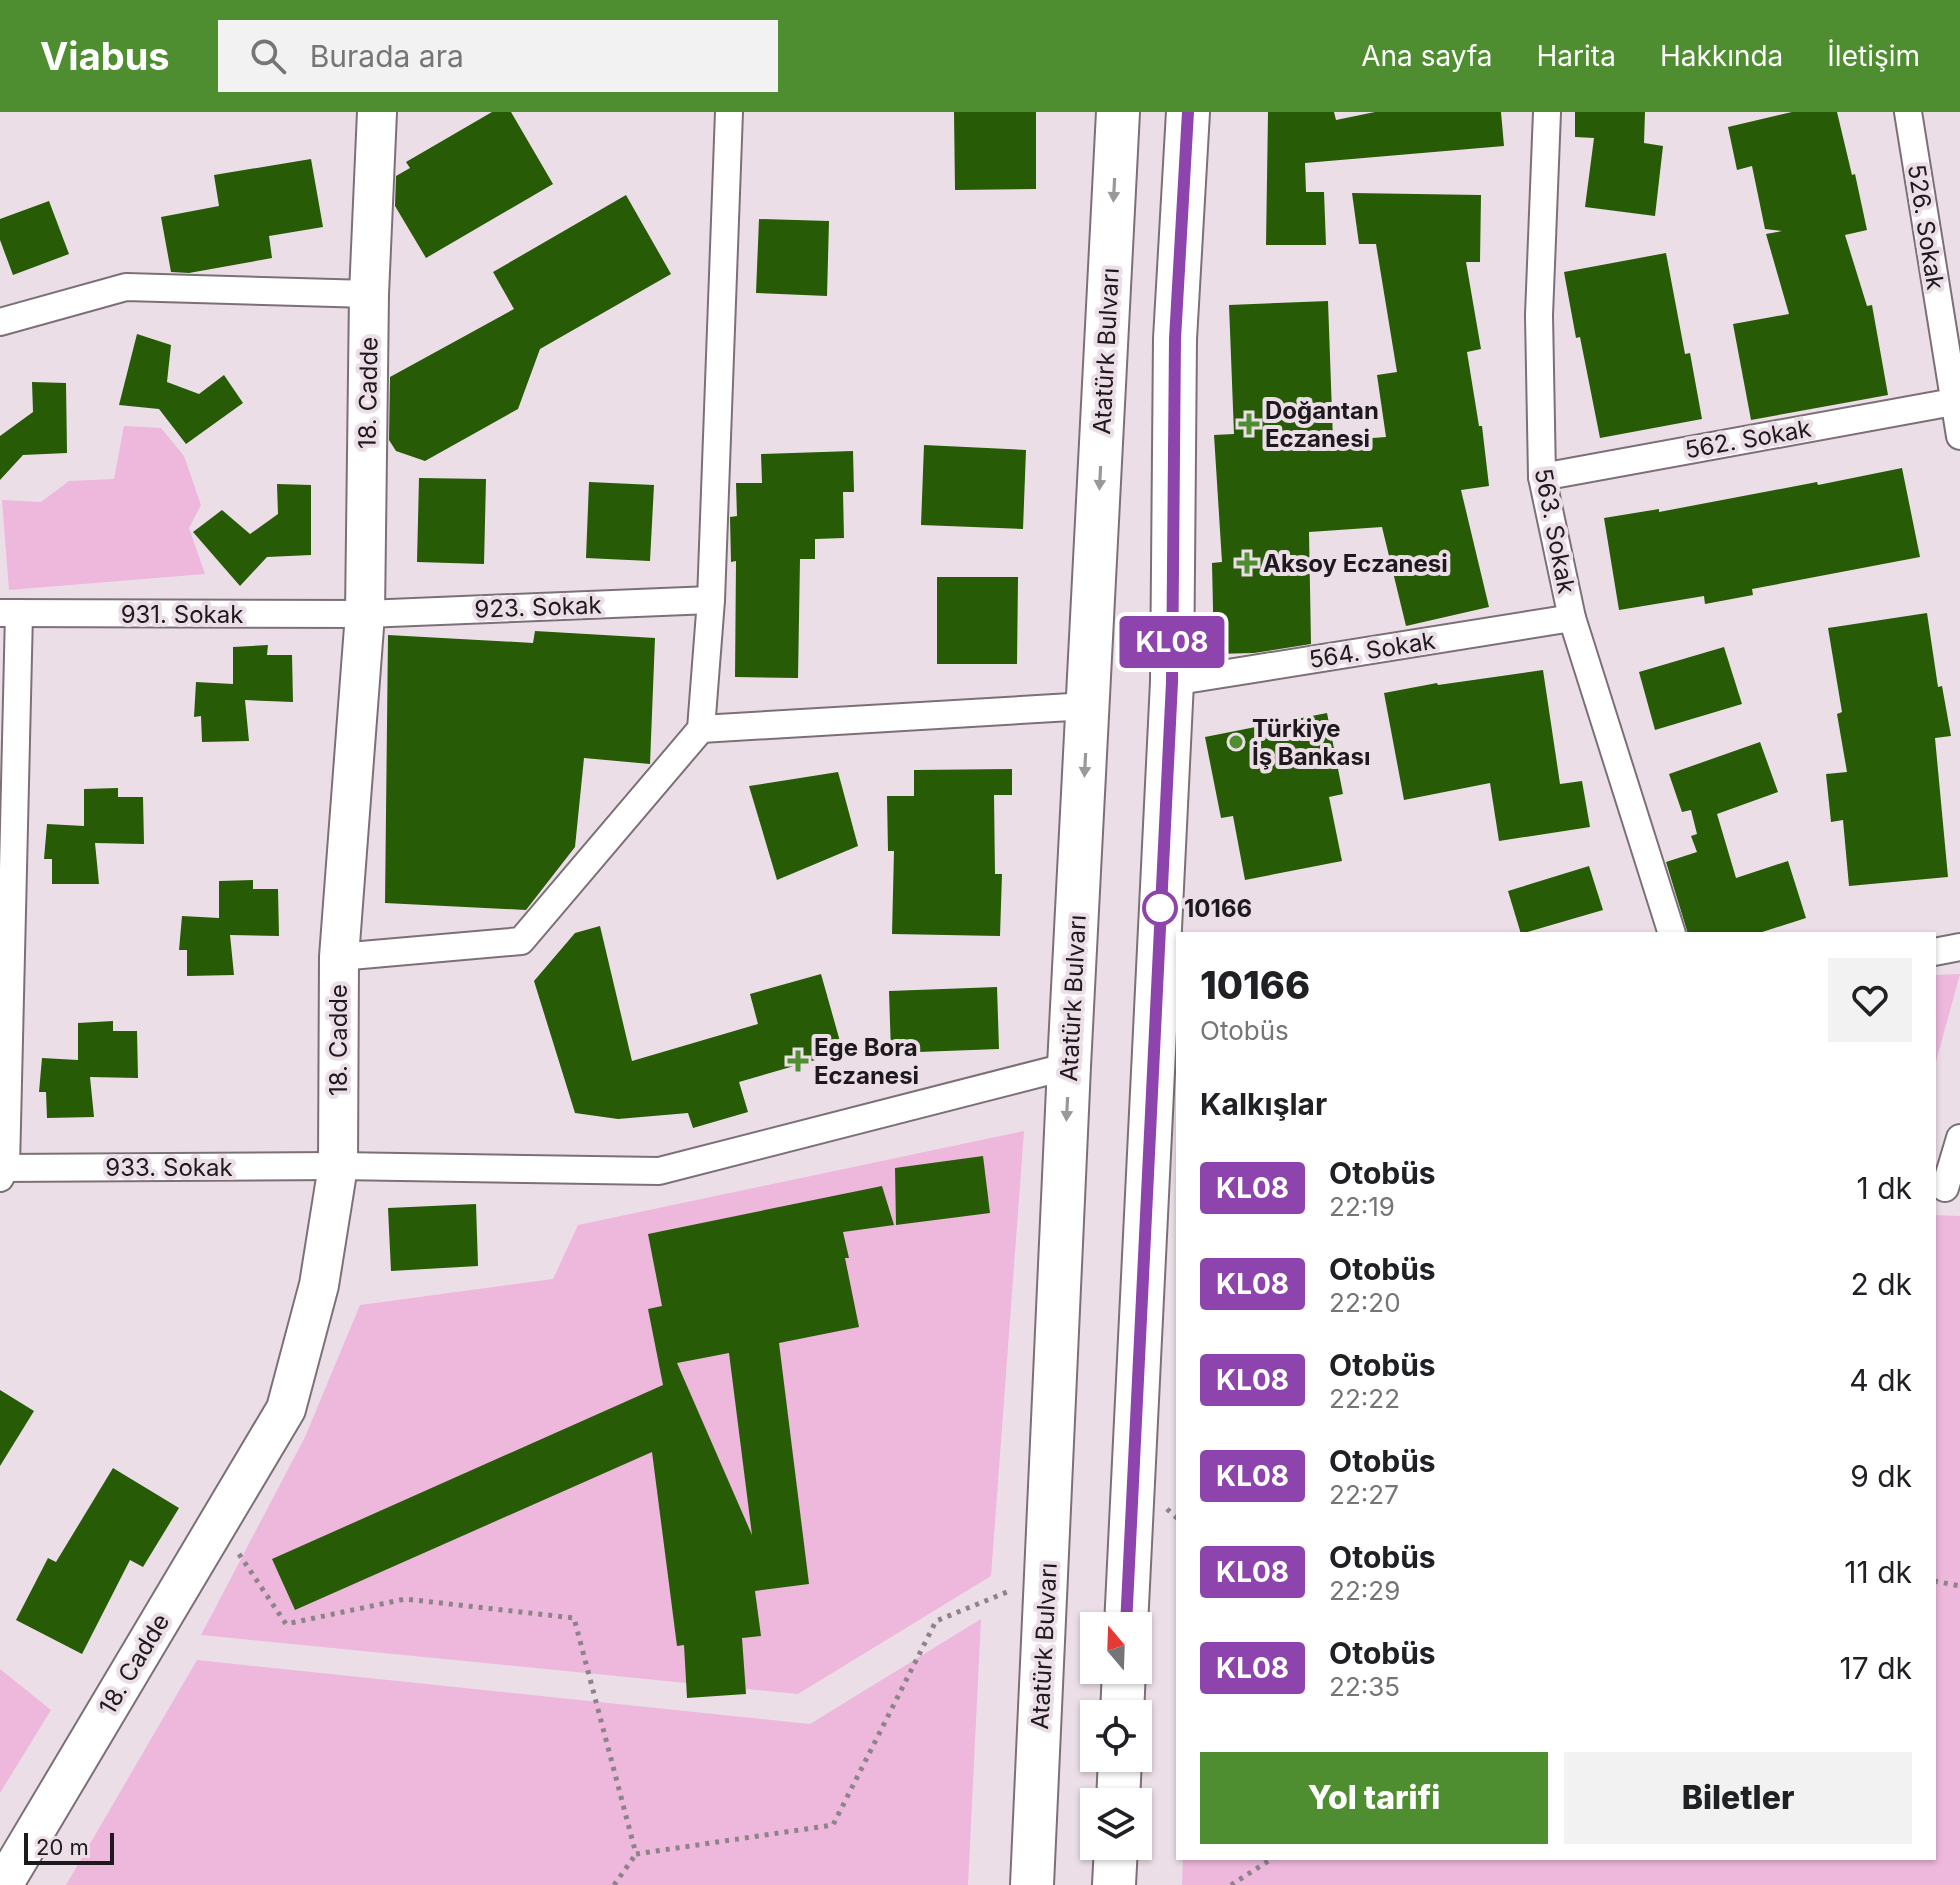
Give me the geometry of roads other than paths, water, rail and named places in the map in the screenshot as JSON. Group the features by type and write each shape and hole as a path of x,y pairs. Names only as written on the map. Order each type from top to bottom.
{"main road":[{"name":"Atatürk Bulvarı","path":"1032,1885 1069,1066 1118,112"},
{"path":"1127,1612 1165,1073 1175,339 1188,112"},
{"path":"1114,1885 1115,1860"}],"street":[{"name":"18. Cadde","path":"3,1885 286,1409 319,1285 338,1166 339,957 365,614 369,294 377,112"},
{"path":"339,957 521,941 701,729 711,600 729,112"},
{"name":"563. Sokak","path":"1547,112 1539,315 1542,477 1572,618 1671,932"},
{"name":"526. Sokak","path":"1908,112 1960,436"},
{"path":"0,322 126,287 369,294"},
{"name":"562. Sokak","path":"1542,477 1953,402"},
{"name":"923. Sokak","path":"365,614 711,600"},
{"path":"2,1171 9,613"},
{"name":"931. Sokak","path":"9,613 365,614"},
{"name":"564. Sokak","path":"1172,682 1572,618"},
{"path":"701,729 1088,706"},
{"path":"1936,952 1960,947"},
{"name":"933. Sokak","path":"2,1171 338,1166 659,1171 1069,1066"},
{"path":"1946,1189 1960,1138"}],"place":[{"name":"Doğantan Eczanesi","path":"1249,424"},
{"name":"Aksoy Eczanesi","path":"1247,563"},
{"name":"Türkiye İş Bankası","path":"1236,742"},
{"name":"10166","path":"1160,908"},
{"name":"Ege Bora Eczanesi","path":"798,1061"}]}
